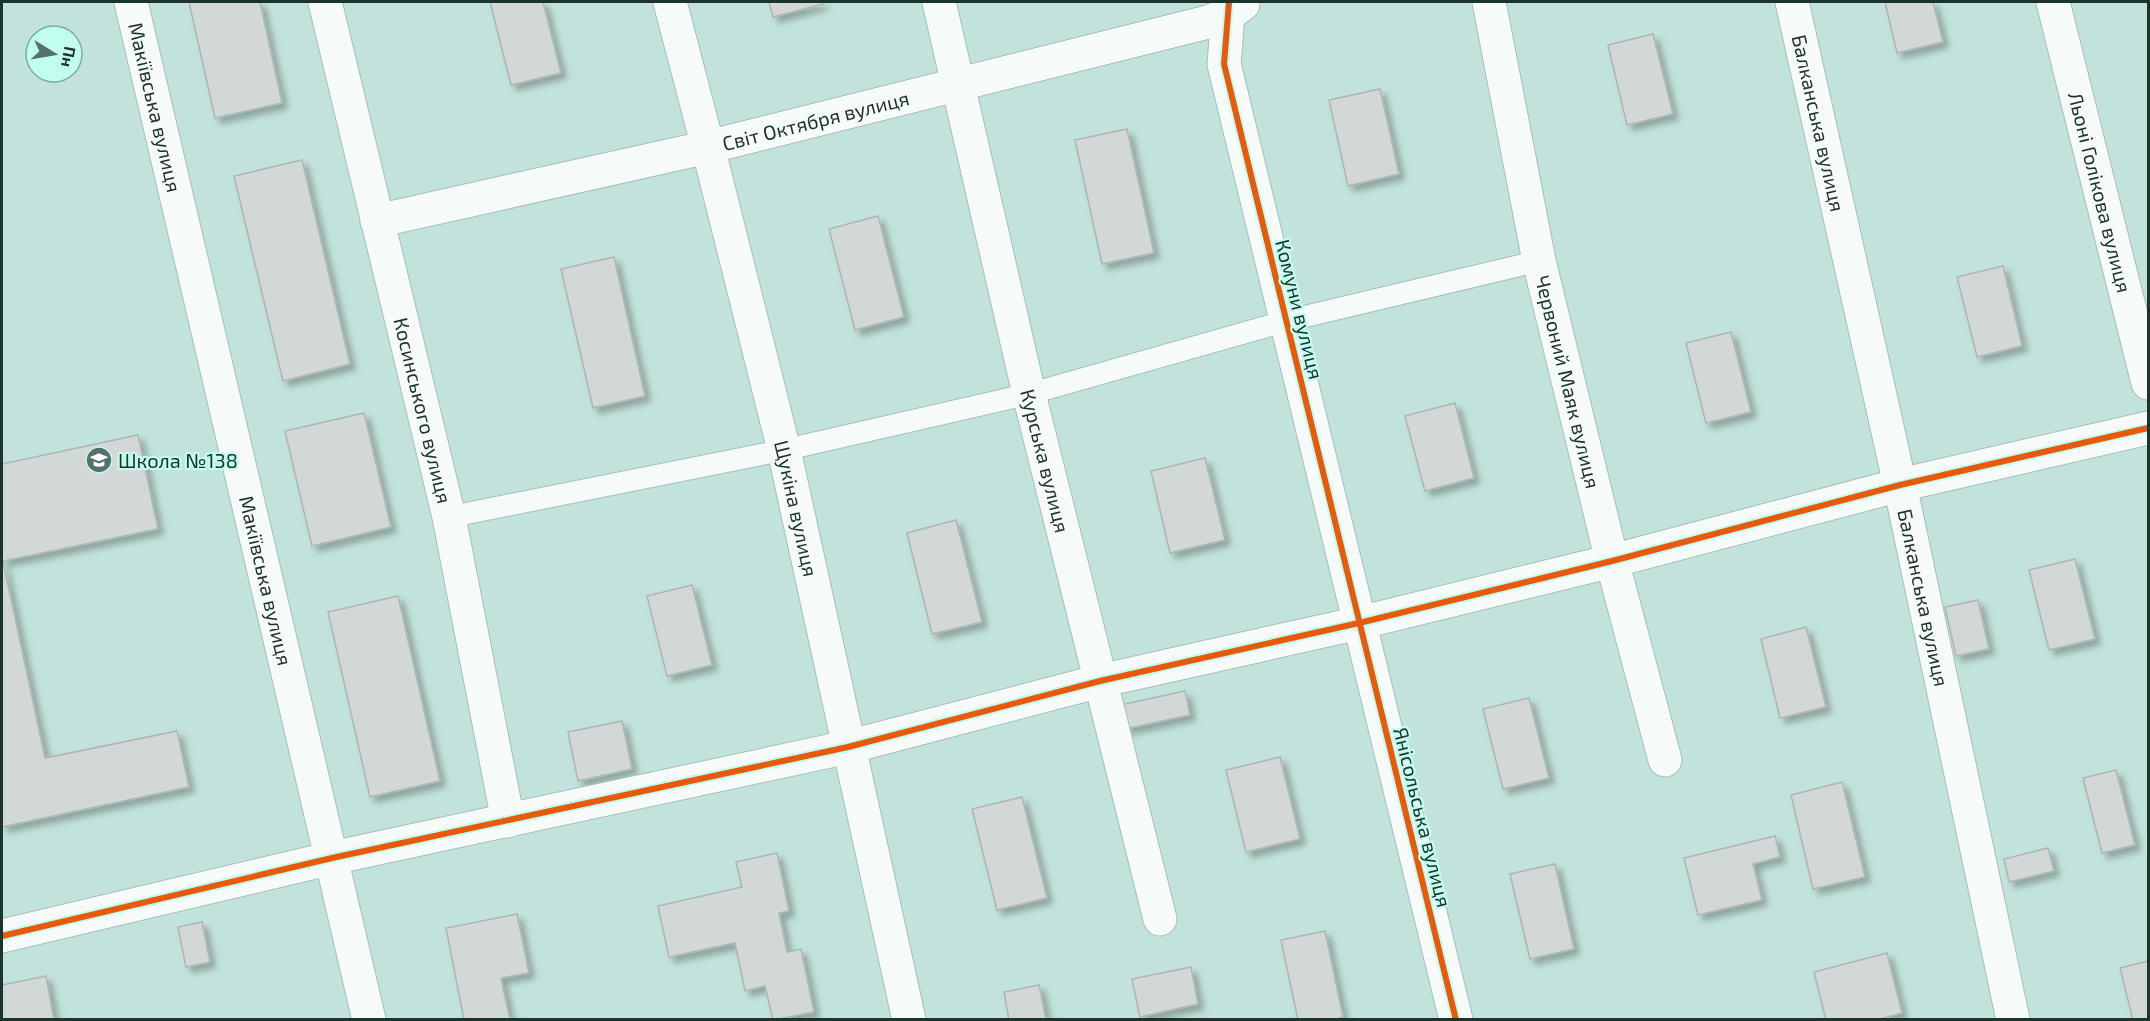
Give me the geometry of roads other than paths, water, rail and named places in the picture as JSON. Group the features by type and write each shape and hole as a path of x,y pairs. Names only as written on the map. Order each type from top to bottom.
{"street":[{"name":"Макіївська вулиця","path":"131,2 369,1020"},
{"name":"Косинського вулиця","path":"325,2 449,517 508,821"},
{"name":"Щукіна вулиця","path":"670,2 784,450 909,1020"},
{"name":"Курська вулиця","path":"939,2 1029,394 1160,919"},
{"name":"Червоний Маяк вулиця","path":"1489,2 1539,261 1612,561 1665,760"},
{"name":"Балканська вулиця","path":"1792,2 1900,485 2013,1020"},
{"name":"Льоні Голікова вулиця","path":"2053,2 2148,383"},
{"name":"Світ Октября вулиця","path":"376,221 708,147 1208,22 1235,6"},
{"name":"Комуни вулиця","path":"1235,6 1224,64 1359,623"},
{"path":"2,936 332,858 848,747 1100,681 1359,623 1612,561 1900,485 2148,428"},
{"name":"Янісольська вулиця","path":"1359,623 1456,1020"}],"lane":[{"path":"449,517 784,450 1029,394 1286,321 1539,261"}],"place":[{"name":"Школа №138","path":"99,460"}]}
